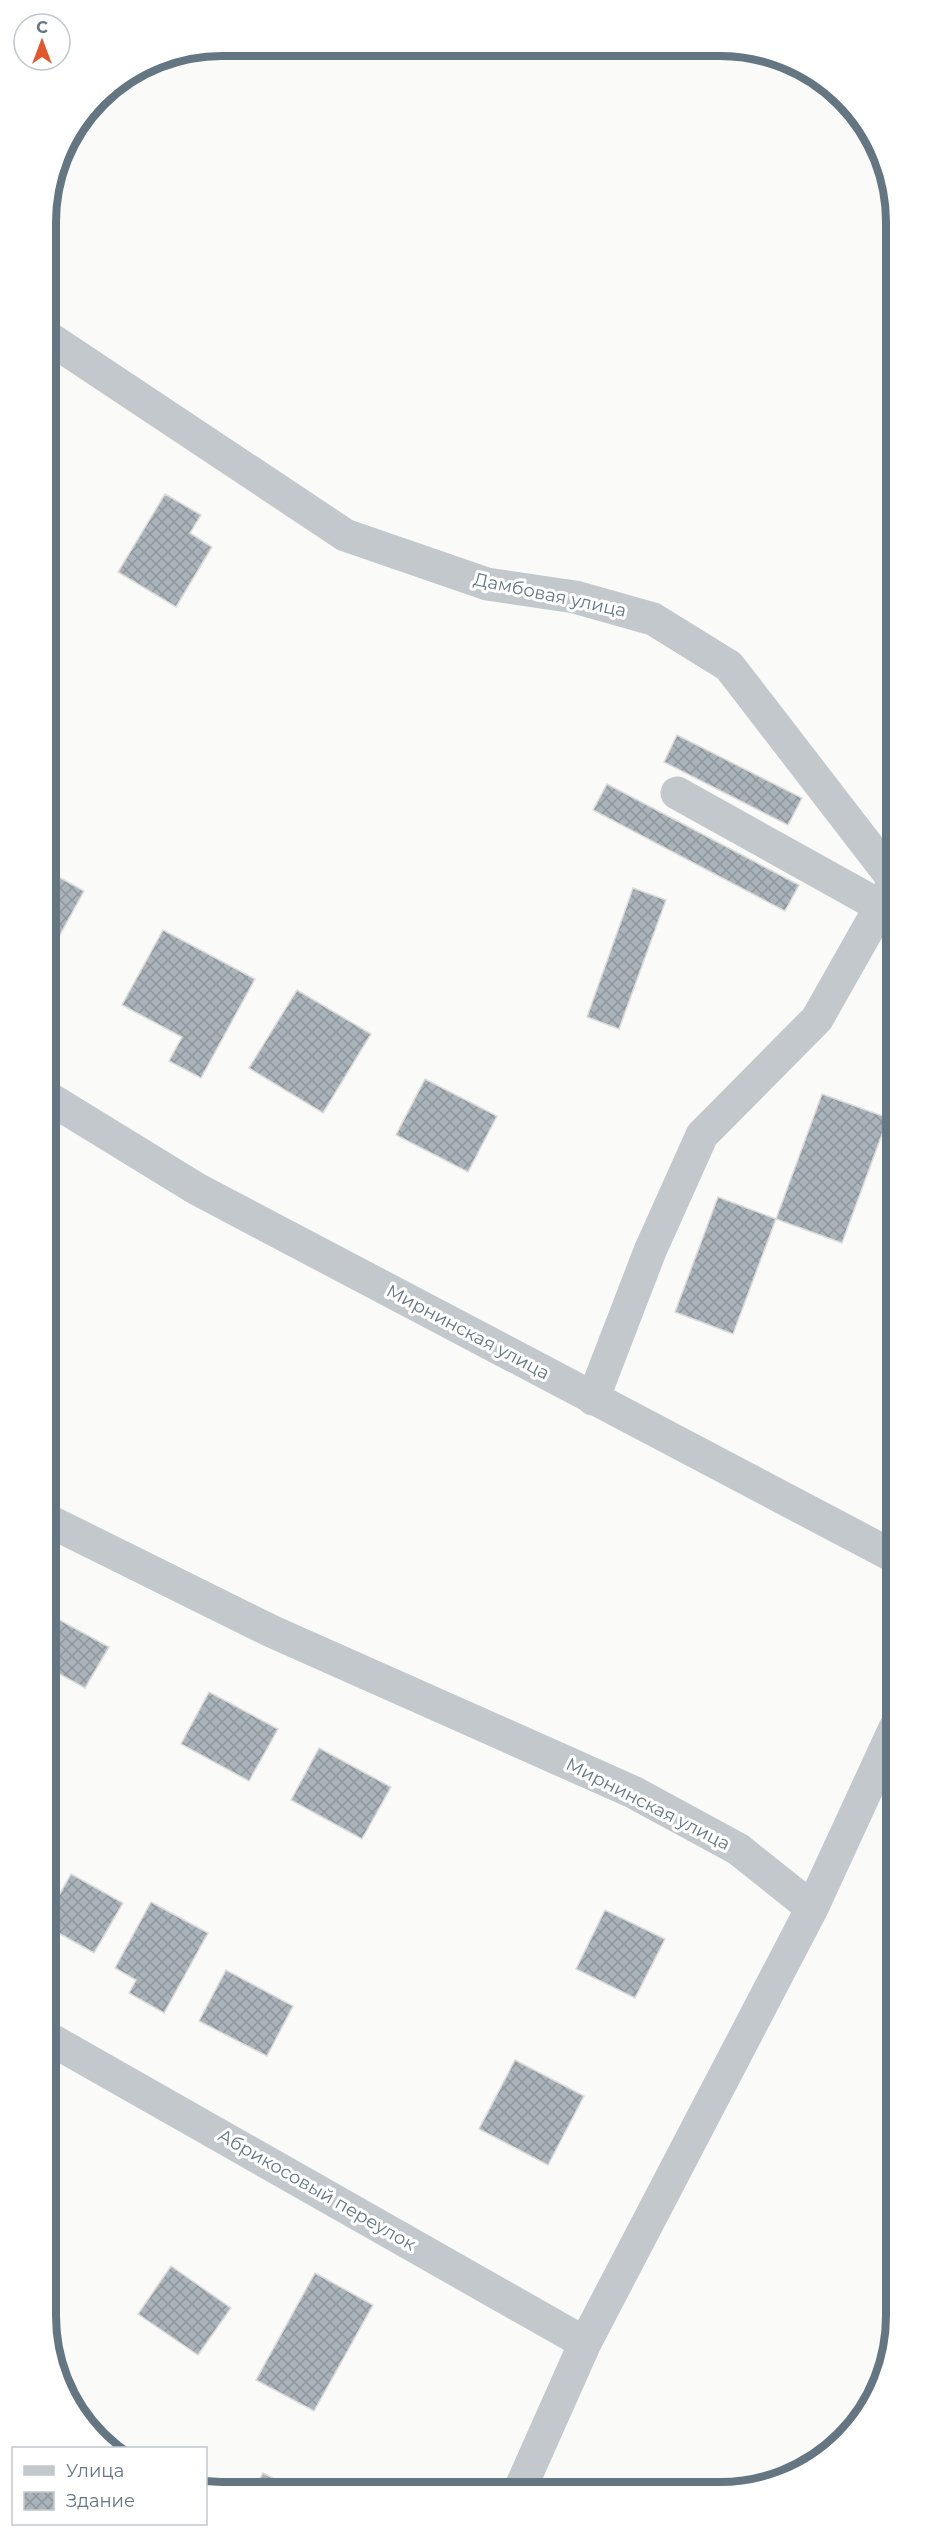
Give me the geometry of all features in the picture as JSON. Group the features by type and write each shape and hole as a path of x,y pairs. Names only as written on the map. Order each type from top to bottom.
{"street":[{"name":"Дамбовая улица","path":"56,343 345,535 487,584 574,597 653,619 729,666 886,885"},
{"path":"677,793 886,888"},
{"path":"593,1398 650,1251 702,1135 817,1019 886,896"},
{"name":"Мирнинская улица","path":"56,1103 197,1189 885,1552"},
{"name":"Мирнинская улица","path":"56,1524 271,1631 633,1792 738,1849 812,1908"},
{"path":"523,2482 585,2343 812,1908 885,1749"},
{"name":"Абрикосовый переулок","path":"56,2043 585,2343"}],"building":[{"path":"165,494 201,515 190,533 212,547 176,607 118,572"},
{"path":"677,735 802,798 788,825 664,762"},
{"path":"607,784 799,885 785,911 593,810"},
{"path":"56,876 84,891 56,942"},
{"path":"633,888 666,900 619,1029 587,1017"},
{"path":"163,930 255,979 201,1078 169,1061 182,1037 122,1005"},
{"path":"297,990 371,1034 323,1113 249,1068"},
{"path":"425,1079 497,1116 468,1172 396,1135"},
{"path":"822,1094 886,1117 886,1125 842,1243 776,1219"},
{"path":"718,1197 776,1219 733,1334 675,1312"},
{"path":"56,1618 109,1647 85,1688 56,1672"},
{"path":"209,1692 278,1729 249,1781 181,1744"},
{"path":"319,1748 391,1787 362,1839 291,1800"},
{"path":"71,1874 123,1903 94,1953 56,1932 56,1901"},
{"path":"151,1902 208,1933 164,2013 129,1993 136,1980 115,1968"},
{"path":"605,1910 665,1939 635,1998 576,1969"},
{"path":"226,1970 293,2006 267,2056 199,2021"},
{"path":"515,2060 584,2096 548,2165 479,2129"},
{"path":"171,2266 231,2308 198,2355 138,2314"},
{"path":"315,2273 373,2305 314,2411 256,2380"},
{"path":"263,2473 280,2482 258,2482"}]}
